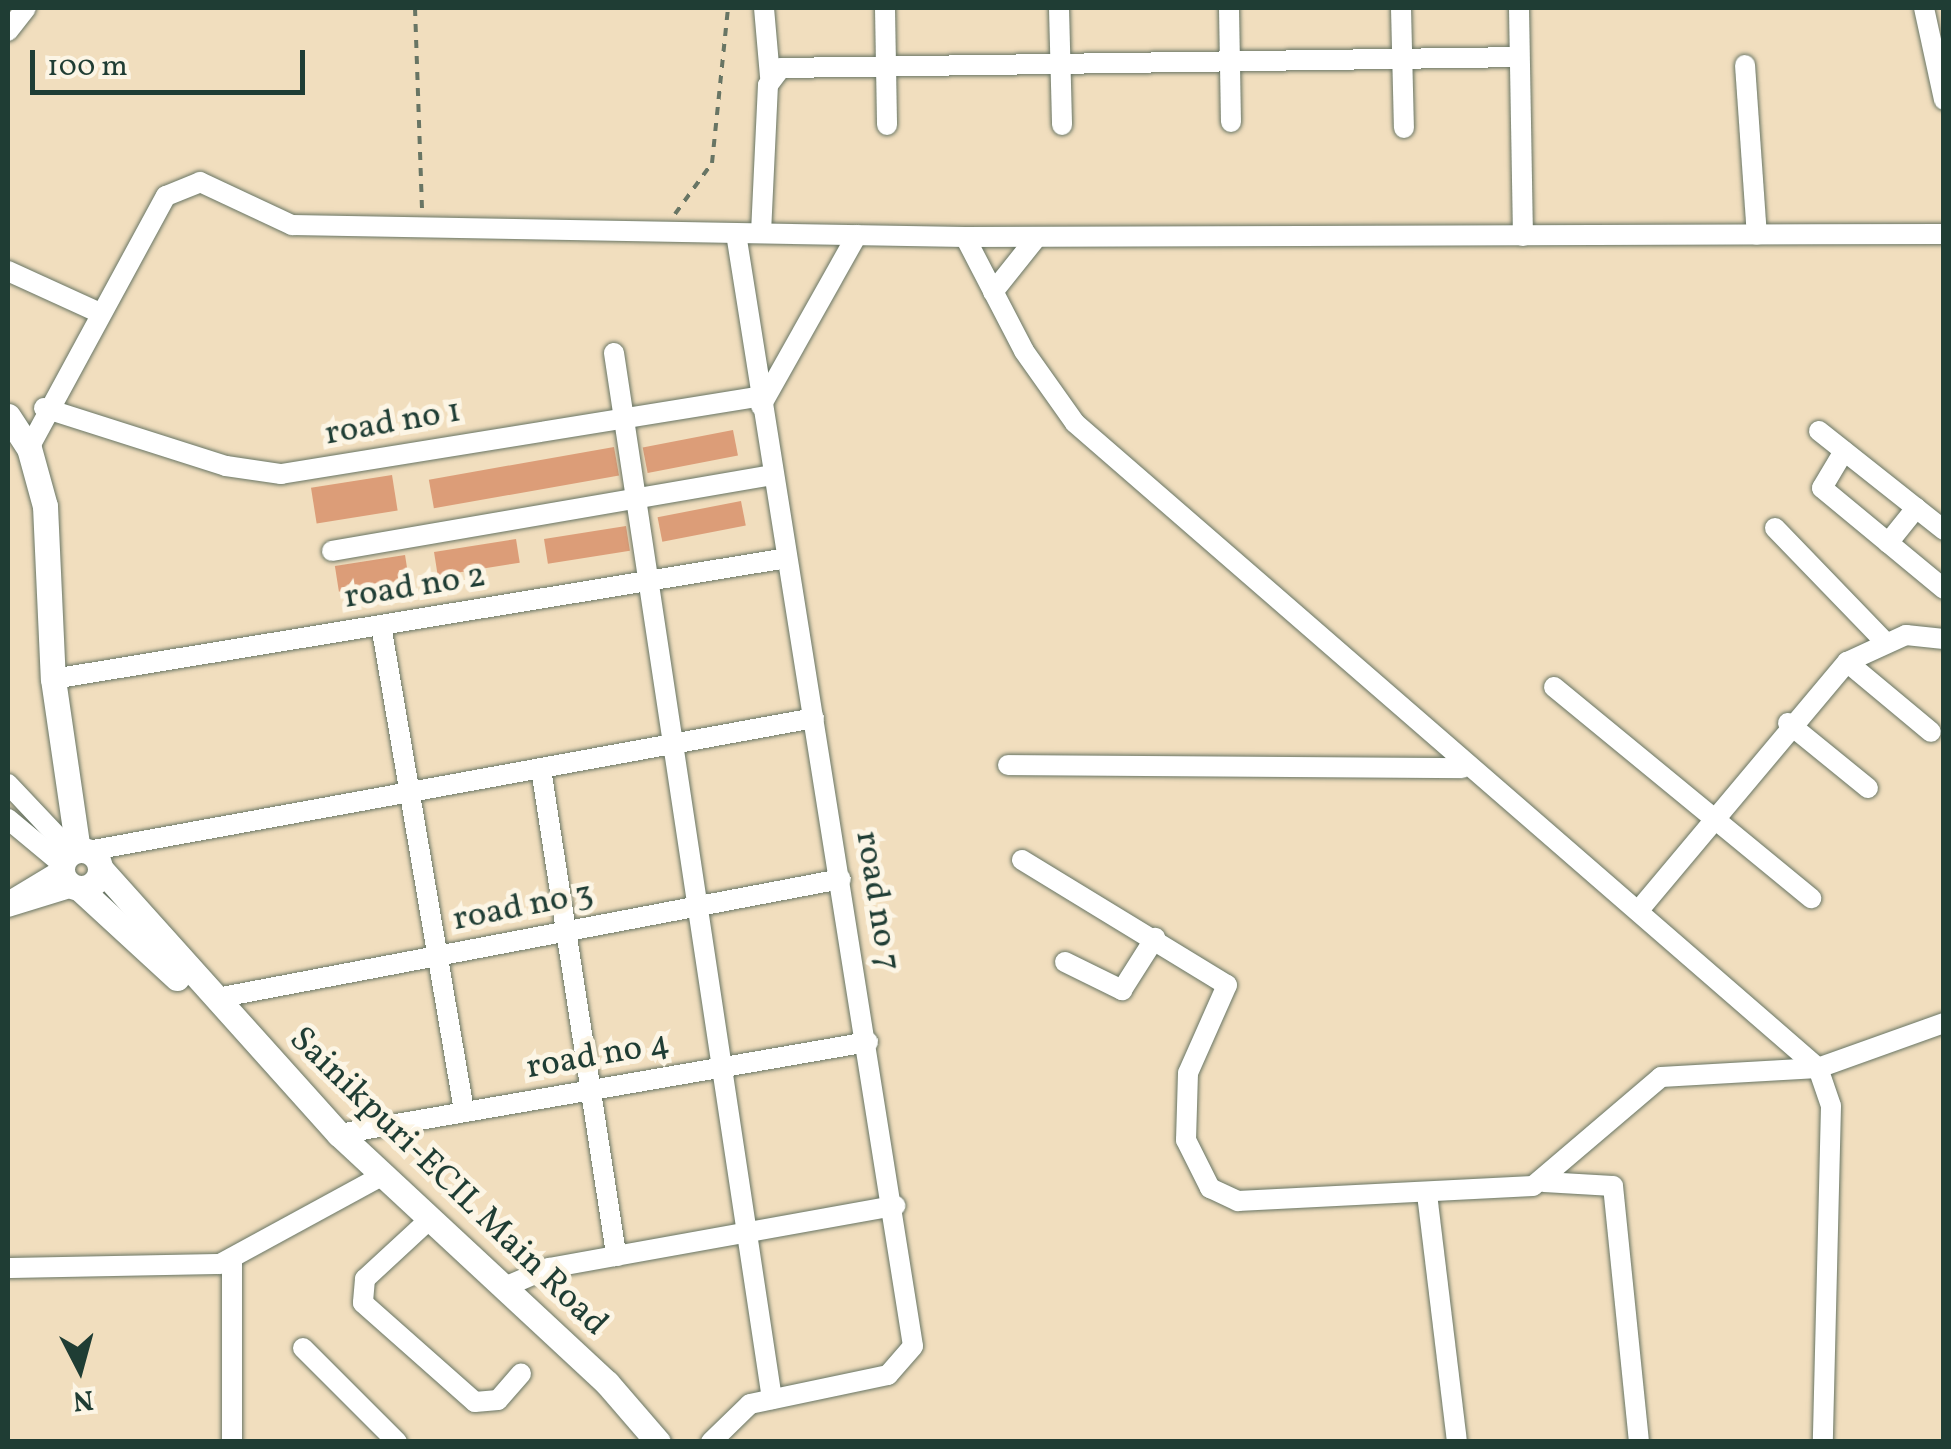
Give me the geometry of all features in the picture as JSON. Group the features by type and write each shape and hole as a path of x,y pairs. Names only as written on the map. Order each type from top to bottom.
{"main road":[{"path":"8,416 28,448 48,529 52,679 77,866"},
{"name":"Sainikpuri-ECIL Main Road","path":"77,866 217,998 242,1032"},
{"name":"Sainikpuri-ECIL Main Road","path":"77,866 339,1134 676,1442"},
{"name":"Sainikpuri-ECIL Main Road","path":"607,1382 658,1442"}],"street":[{"path":"8,31 26,8"},
{"path":"761,233 770,77 764,8"},
{"path":"884,8 887,125"},
{"path":"1059,8 1062,124"},
{"path":"1229,8 1231,122"},
{"path":"1402,8 1404,128"},
{"path":"1519,8 1523,236"},
{"path":"1924,8 1944,100"},
{"path":"770,77 781,68 886,70 1519,57"},
{"path":"1745,65 1757,234"},
{"path":"28,448 44,408 166,196 200,182 292,225 965,237 1944,234"},
{"name":"road no 7","path":"711,1442 741,1410 772,1399 888,1375 907,1362 912,1328 736,234"},
{"path":"760,402 857,235"},
{"path":"965,237 993,292 1075,423 1462,768 1638,910 1818,1068 1830,1106 1823,1442"},
{"path":"993,292 1037,237"},
{"path":"8,271 100,313"},
{"path":"614,352 772,1399"},
{"name":"road no 1","path":"44,408 226,466 280,474 624,419 760,402"},
{"path":"1819,431 1944,530"},
{"path":"1844,451 1819,483 1944,589"},
{"path":"332,551 774,475"},
{"path":"1888,543 1916,508"},
{"path":"1775,528 1885,642"},
{"name":"road no 2","path":"52,679 787,558"},
{"path":"381,626 464,1112"},
{"path":"1638,910 1788,723 1847,662 1885,642 1944,639"},
{"path":"1847,662 1932,732"},
{"path":"1554,687 1811,898"},
{"path":"8,904 77,866 410,792 814,718"},
{"path":"1788,723 1868,788"},
{"path":"1008,764 1462,768"},
{"path":"540,769 616,1256"},
{"path":"8,784 77,866"},
{"path":"8,819 77,866"},
{"path":"1022,860 1227,985 1187,1090 1186,1140 1210,1188 1270,1204 1544,1182 1614,1186 1639,1442"},
{"name":"road no 3","path":"217,998 841,880"},
{"path":"1064,962 1122,990 1155,938"},
{"path":"1544,1182 1661,1077 1818,1068 1944,1023"},
{"name":"road no 4","path":"339,1134 868,1042"},
{"path":"8,1268 232,1261 384,1175"},
{"path":"1428,1194 1457,1442"},
{"path":"506,1286 616,1256 895,1206"},
{"path":"431,1218 365,1279 363,1303 475,1402 498,1400 521,1374"},
{"path":"232,1261 232,1442"},
{"path":"303,1348 397,1442"}],"path":[{"path":"415,8 422,226"},
{"path":"658,232 712,164 728,8"}],"building":[{"path":"733,430 738,456 648,473 643,448"},
{"path":"614,447 619,476 434,508 429,480"},
{"path":"392,475 398,511 317,523 311,488"},
{"path":"741,501 746,526 662,542 658,517"},
{"path":"626,526 630,551 548,564 544,539"},
{"path":"516,539 520,563 438,576 434,552"},
{"path":"405,555 409,581 339,592 335,566"}]}
